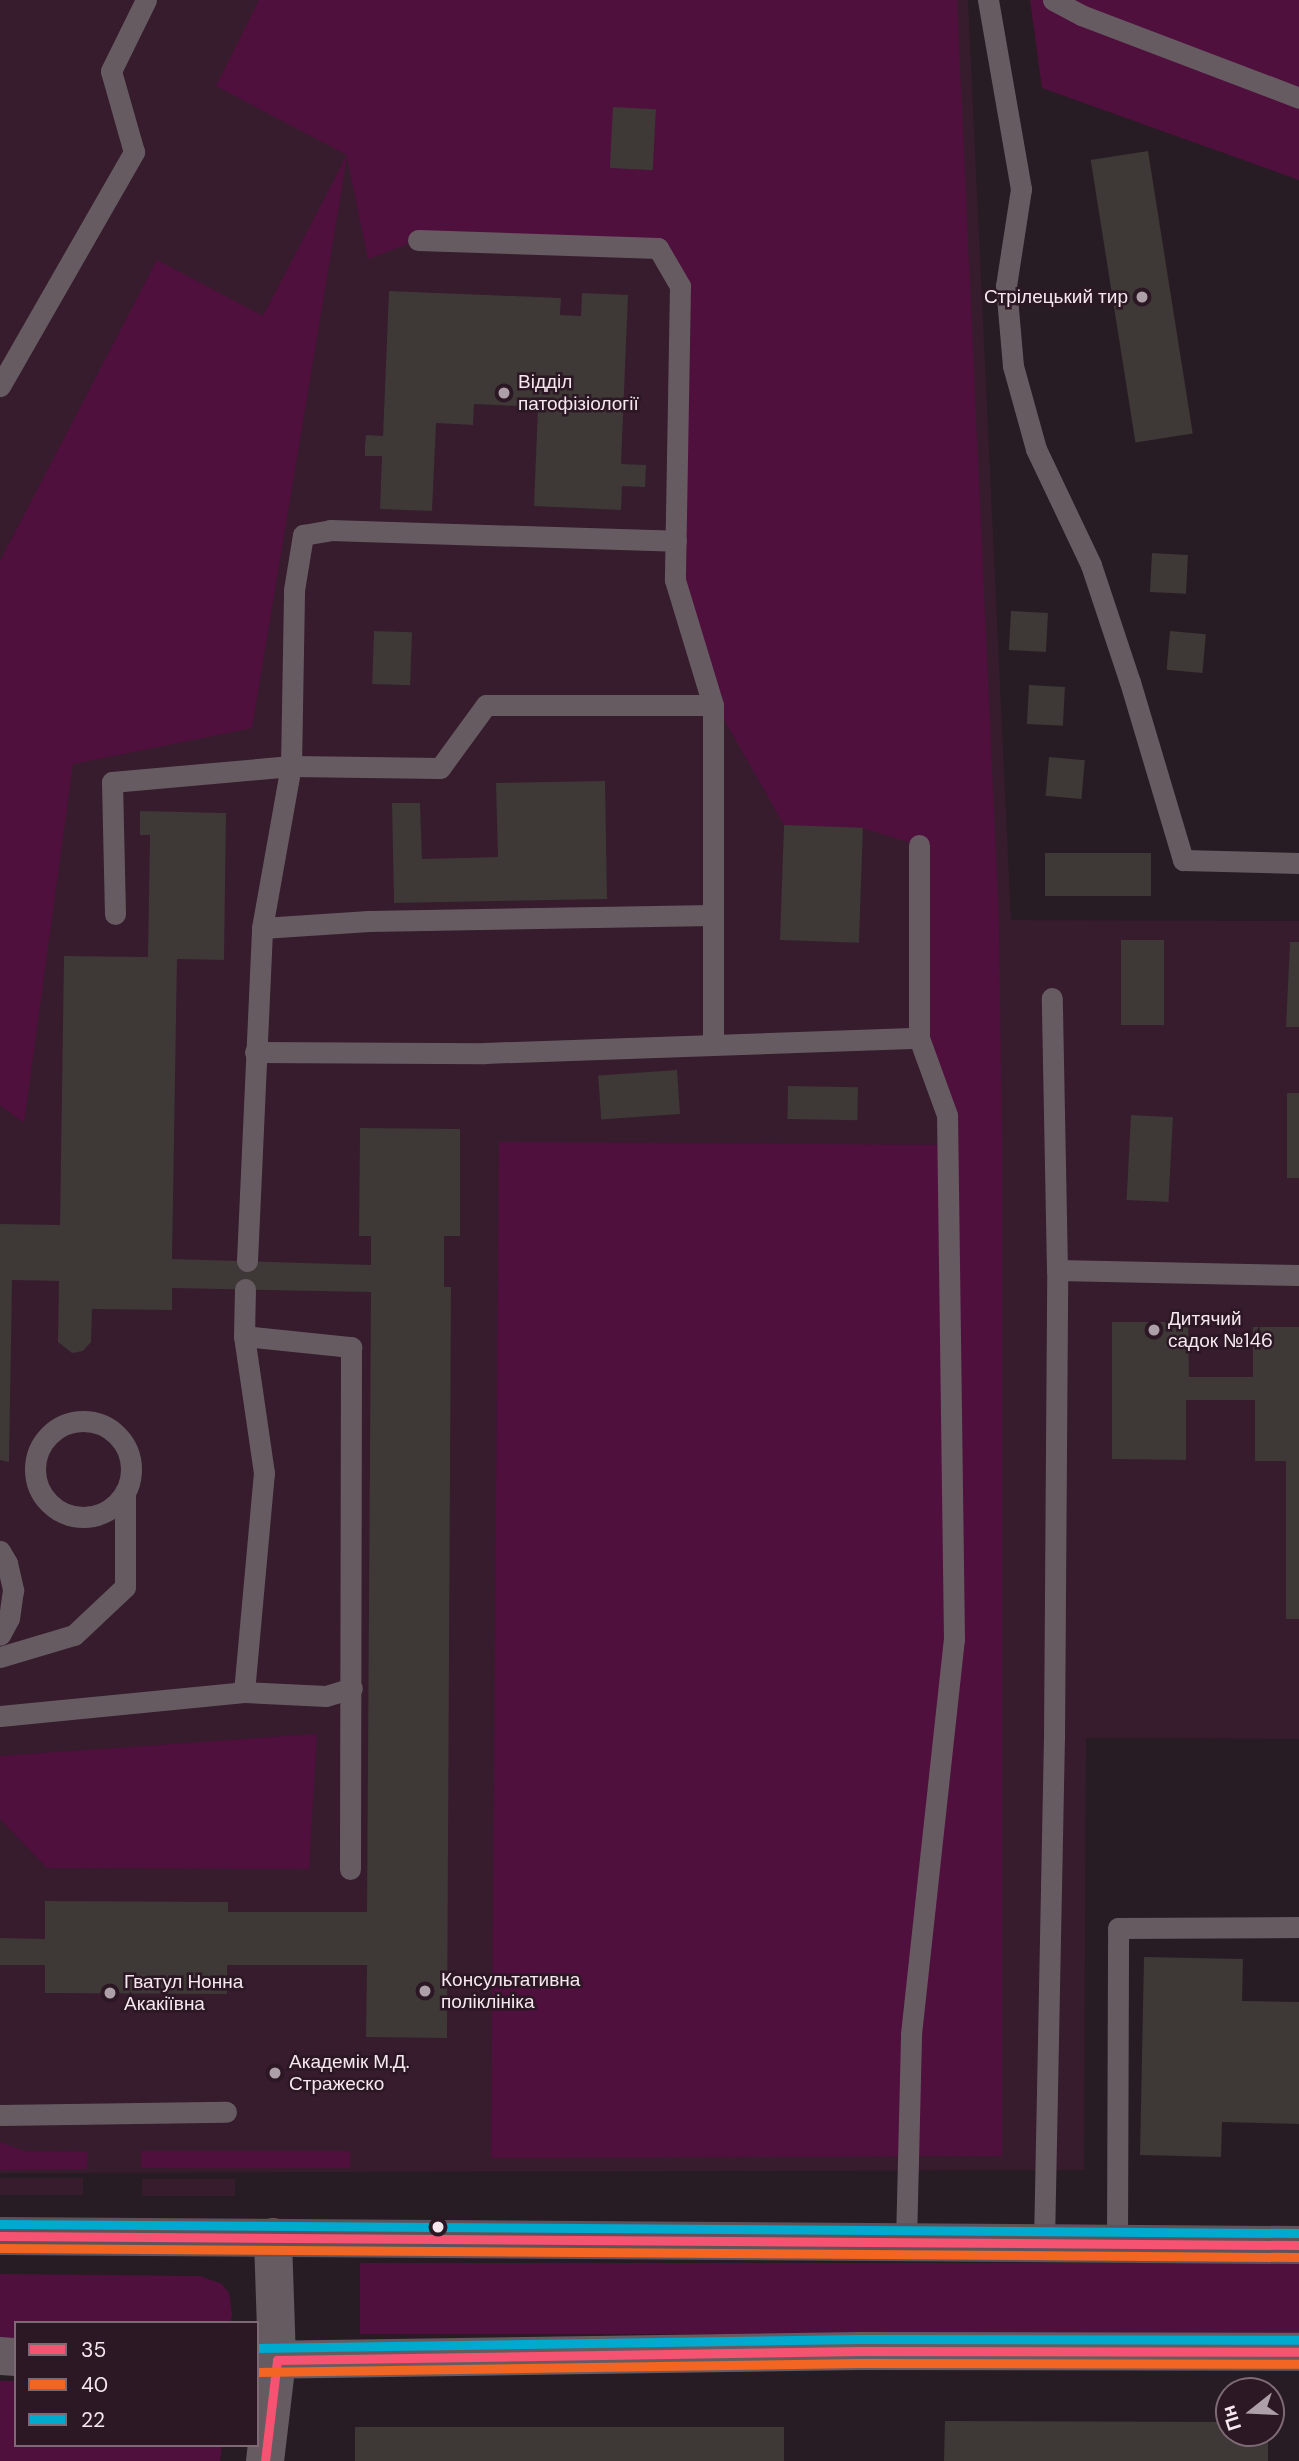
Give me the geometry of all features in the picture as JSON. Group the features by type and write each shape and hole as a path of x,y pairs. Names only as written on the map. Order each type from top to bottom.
{"main road":[{"path":"0,2236 1299,2245"}],"street":[{"path":"265,2461 273,2237"},
{"path":"267,2360 860,2351 1299,2352"}],"lane":[{"path":"0,386 134,152 111,71 146,0"},
{"path":"988,0 1021,189 1006,286 1013,366 1036,449 1091,565 1130,682 1183,860 1299,863"},
{"path":"1053,0 1081,15 1299,98"},
{"path":"418,240 658,248 680,286 675,580 713,705 713,1045"},
{"path":"247,1261 262,928 291,766 294,590 303,535 330,530 676,541"},
{"path":"115,914 112,782 291,766 440,768 486,705 713,705"},
{"path":"905,2242 911,2034 954,1640 947,1115 919,1038 919,845"},
{"path":"262,928 369,920 713,915"},
{"path":"1044,2243 1054,1780 1057,1270 1052,998"},
{"path":"255,1052 484,1053 919,1038"},
{"path":"1057,1270 1299,1275"},
{"path":"244,1692 264,1473 244,1336 246,1289"},
{"path":"244,1336 351,1347 350,1869"},
{"path":"0,1657 74,1635 125,1587 125,1492 131,1478 128,1454 117,1434 105,1425 90,1420 67,1423 47,1435 34,1464 36,1480 42,1495 61,1511 85,1517 101,1513 115,1505 125,1492"},
{"path":"0,1551 7,1563 13,1590 9,1618 0,1635"},
{"path":"0,1716 244,1692 326,1696 352,1688"},
{"path":"1117,2244 1118,1928 1299,1927"},
{"path":"0,2115 226,2112"}],"shaded area":[{"path":"0,0 968,0 1011,920 1299,921 1299,1739 1086,1738 1084,2170 0,2173"},
{"path":"259,0 957,0 999,923 1002,1143 1002,2156 491,2158 499,1142 947,1145 919,1038 918,845 863,828 784,825 710,695 675,580 680,286 658,248 418,240 368,259 347,157 252,728 73,764 24,1123 0,1105 0,561 157,260 263,316 347,155 216,86"},
{"path":"1030,0 1299,0 1299,180 1042,88"},
{"path":"317,1734 309,1869 47,1868 0,1819 0,1756"},
{"path":"0,2142 24,2151 88,2152 87,2169 0,2170"},
{"path":"141,2151 350,2151 350,2168 141,2168"},
{"path":"0,2178 83,2178 83,2195 0,2195"},
{"path":"142,2179 235,2179 235,2196 142,2196"},
{"path":"360,2263 1299,2263 1299,2334 360,2334"},
{"path":"0,2274 200,2276 222,2284 229,2293 230,2321 14,2321 14,2342 0,2342"},
{"path":"0,2381 14,2381 14,2447 222,2447 220,2461 0,2461"}],"building":[{"path":"613,107 656,109 653,170 610,168"},
{"name":"Стрілецький тир","path":"1148,151 1193,433 1135,443 1091,160"},
{"name":"Відділ патофізіології","path":"389,291 561,298 560,315 581,316 582,293 628,295 621,464 646,465 645,487 622,486 621,510 534,506 538,407 474,404 473,425 436,423 432,511 380,509 382,456 365,456 365,445 366,435 383,436"},
{"path":"1152,553 1188,555 1186,594 1150,592"},
{"path":"1011,611 1048,613 1046,652 1009,650"},
{"path":"374,631 412,632 410,685 372,684"},
{"path":"1170,631 1206,634 1202,673 1167,670"},
{"path":"1029,685 1065,687 1063,726 1027,724"},
{"path":"1049,757 1085,760 1081,799 1046,796"},
{"path":"605,781 607,899 394,903 392,803 420,803 422,859 498,857 496,783"},
{"path":"140,811 226,813 224,960 177,959 172,1259 371,1265 371,1236 359,1236 360,1128 460,1129 460,1236 444,1236 444,1287 451,1287 447,2038 366,2037 367,1965 227,1965 227,1994 45,1993 45,1965 0,1965 0,1938 45,1939 45,1901 228,1902 228,1912 367,1912 371,1292 172,1288 172,1310 92,1309 91,1342 83,1351 72,1353 58,1342 59,1281 12,1280 9,1462 0,1460 0,1224 60,1225 64,956 148,957 150,835 140,835"},
{"path":"784,825 863,828 859,943 780,940"},
{"path":"1045,853 1151,853 1151,896 1045,896"},
{"path":"1121,940 1164,940 1164,1025 1121,1025"},
{"path":"1290,942 1299,942 1299,1027 1286,1027"},
{"path":"677,1070 680,1114 601,1119 598,1076"},
{"path":"788,1086 858,1087 857,1120 787,1119"},
{"path":"1287,1093 1299,1093 1299,1178 1287,1178"},
{"path":"1131,1115 1173,1117 1168,1202 1127,1200"},
{"path":"1112,1322 1188,1322 1189,1377 1253,1377 1253,1327 1299,1327 1299,1619 1286,1619 1286,1461 1255,1461 1255,1400 1186,1400 1186,1460 1112,1459"},
{"path":"1144,1957 1243,1959 1242,2001 1299,2002 1299,2124 1222,2122 1221,2157 1140,2155"},
{"path":"945,2421 1215,2422 1215,2447 1268,2447 1268,2461 944,2461"},
{"path":"355,2427 784,2427 784,2461 355,2461"}],"transit line":[{"name":"22","path":"0,2224 1299,2233"},
{"name":"35","path":"0,2236 1299,2245"},
{"name":"40","path":"0,2248 1299,2257"},
{"name":"22","path":"259,2348 860,2339 1299,2340"},
{"name":"35","path":"265,2461 277,2360 860,2351 1299,2352"},
{"name":"40","path":"259,2372 860,2363 1299,2364"}],"place":[{"name":"Стрілецький тир","path":"1142,297"},
{"name":"Відділ патофізіології","path":"504,393"},
{"name":"Дитячий садок №146","path":"1154,1330"},
{"name":"Консультативна поліклініка","path":"425,1991"},
{"name":"Гватул Нонна Акакіївна","path":"110,1993"},
{"name":"Академік М.Д. Стражеско","path":"275,2073"}]}
